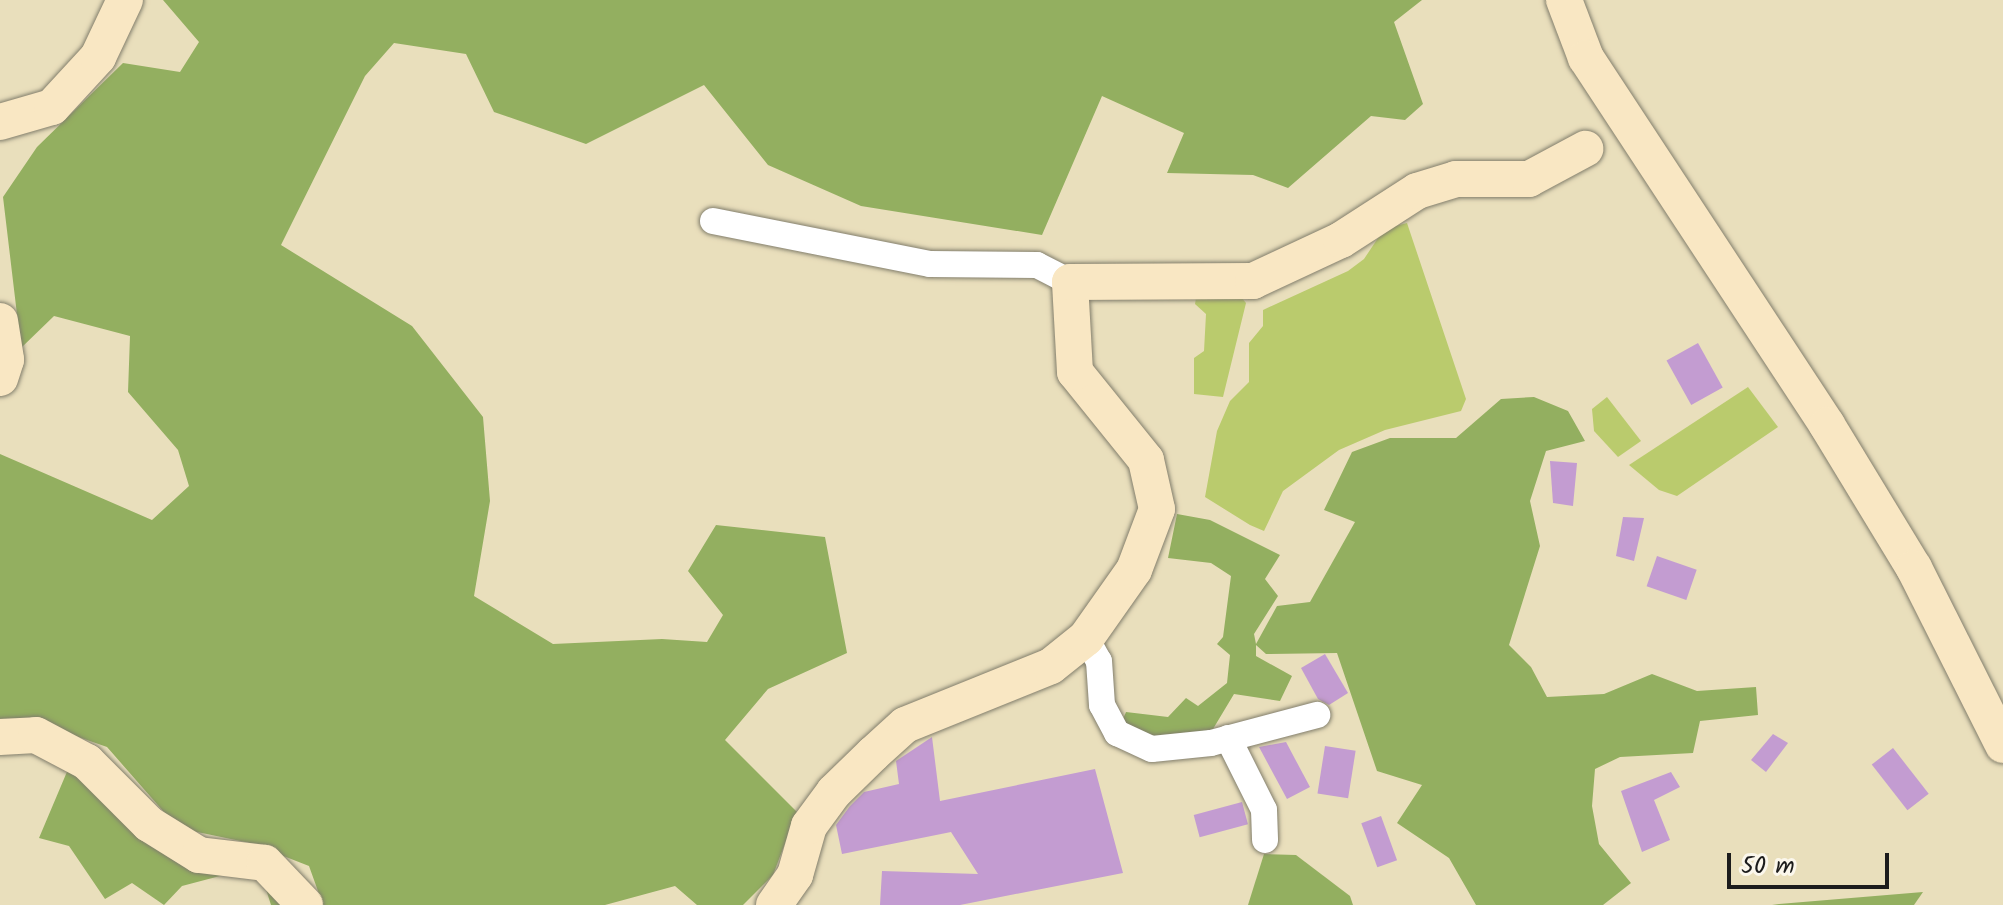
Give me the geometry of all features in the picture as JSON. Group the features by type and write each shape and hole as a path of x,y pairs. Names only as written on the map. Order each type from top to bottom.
{"street":[{"path":"0,122 52,107 98,57 125,0"},
{"path":"1564,0 1586,58 1827,425 1914,568 2003,745"},
{"path":"713,221 930,264 1037,265 1070,282 1253,281 1341,240 1417,191 1456,179 1529,179 1585,149"},
{"path":"774,905 795,875 809,826 834,792 905,725 1051,666 1086,638 1134,570 1157,509 1146,460 1075,372 1070,282"},
{"path":"0,321 6,360 0,378"},
{"path":"1086,638 1099,661 1102,705 1117,733 1152,749 1228,738 1317,715"},
{"path":"0,737 36,735 87,762 149,824 199,855 265,863 305,905"},
{"path":"1228,738 1264,810 1265,840"}],"green space":[{"path":"163,0 1422,0 1394,22 1423,104 1405,120 1371,116 1288,188 1253,175 1167,173 1184,133 1102,96 1042,235 861,206 768,165 704,85 586,144 494,112 466,54 394,43 365,76 281,245 412,326 483,417 490,501 474,596 553,644 662,639 707,642 723,615 688,571 716,525 825,537 847,653 768,689 725,740 797,812 773,875 743,905 697,905 675,886 605,905 323,905 309,866 250,843 178,828 107,747 27,719 0,720 0,454 152,520 189,486 178,450 128,392 130,336 54,316 21,348 3,197 37,147 123,63 180,72 199,42"},
{"path":"1407,223 1466,399 1461,411 1385,430 1339,450 1283,491 1264,531 1205,497 1217,431 1230,401 1249,382 1249,343 1263,326 1263,310 1348,271 1364,259 1384,229"},
{"path":"1198,286 1236,291 1246,303 1223,397 1194,394 1194,358 1204,351 1206,314 1195,304"},
{"path":"1748,387 1778,427 1677,496 1659,490 1629,465"},
{"path":"1534,397 1568,411 1585,441 1546,451 1530,501 1540,546 1509,645 1531,667 1547,697 1604,694 1652,674 1697,691 1756,687 1758,715 1700,721 1693,753 1620,757 1595,769 1592,806 1599,844 1631,883 1603,905 1476,905 1449,858 1397,823 1422,785 1377,771 1337,653 1266,654 1256,645 1256,656 1292,676 1280,701 1234,694 1210,734 1152,749 1117,733 1126,712 1168,717 1186,698 1198,706 1227,683 1230,655 1217,644 1223,637 1231,576 1211,563 1168,558 1177,514 1210,520 1280,555 1265,579 1278,596 1254,634 1256,644 1277,606 1310,602 1355,522 1324,510 1352,452 1390,438 1456,438 1501,399"},
{"path":"1607,397 1641,441 1618,457 1594,431 1592,409"},
{"path":"69,767 240,860 294,905 271,905 264,883 235,872 182,886 164,905 132,883 105,899 69,846 39,838"},
{"path":"1264,854 1296,855 1350,896 1353,905 1248,905"},
{"path":"1923,892 1914,905 1772,905 1779,904"}],"building":[{"path":"1698,343 1723,388 1691,405 1667,360"},
{"path":"1550,461 1577,463 1573,506 1553,503"},
{"path":"1623,517 1644,518 1634,561 1616,556"},
{"path":"1657,556 1697,570 1686,600 1647,586"},
{"path":"1325,654 1348,693 1329,705 1318,699 1301,668"},
{"path":"1773,734 1788,743 1766,772 1751,760"},
{"path":"932,737 940,801 1095,769 1123,873 960,905 880,905 882,871 978,874 951,832 842,854 836,825 850,806 864,792 899,784 896,761"},
{"path":"1286,742 1310,787 1287,799 1259,747"},
{"path":"1325,746 1356,751 1348,798 1317,793"},
{"path":"1893,748 1929,794 1907,810 1872,765"},
{"path":"1671,772 1680,787 1654,800 1670,840 1642,852 1621,791"},
{"path":"1242,802 1248,824 1200,837 1194,815"},
{"path":"1381,816 1397,860 1377,867 1361,823"}]}
